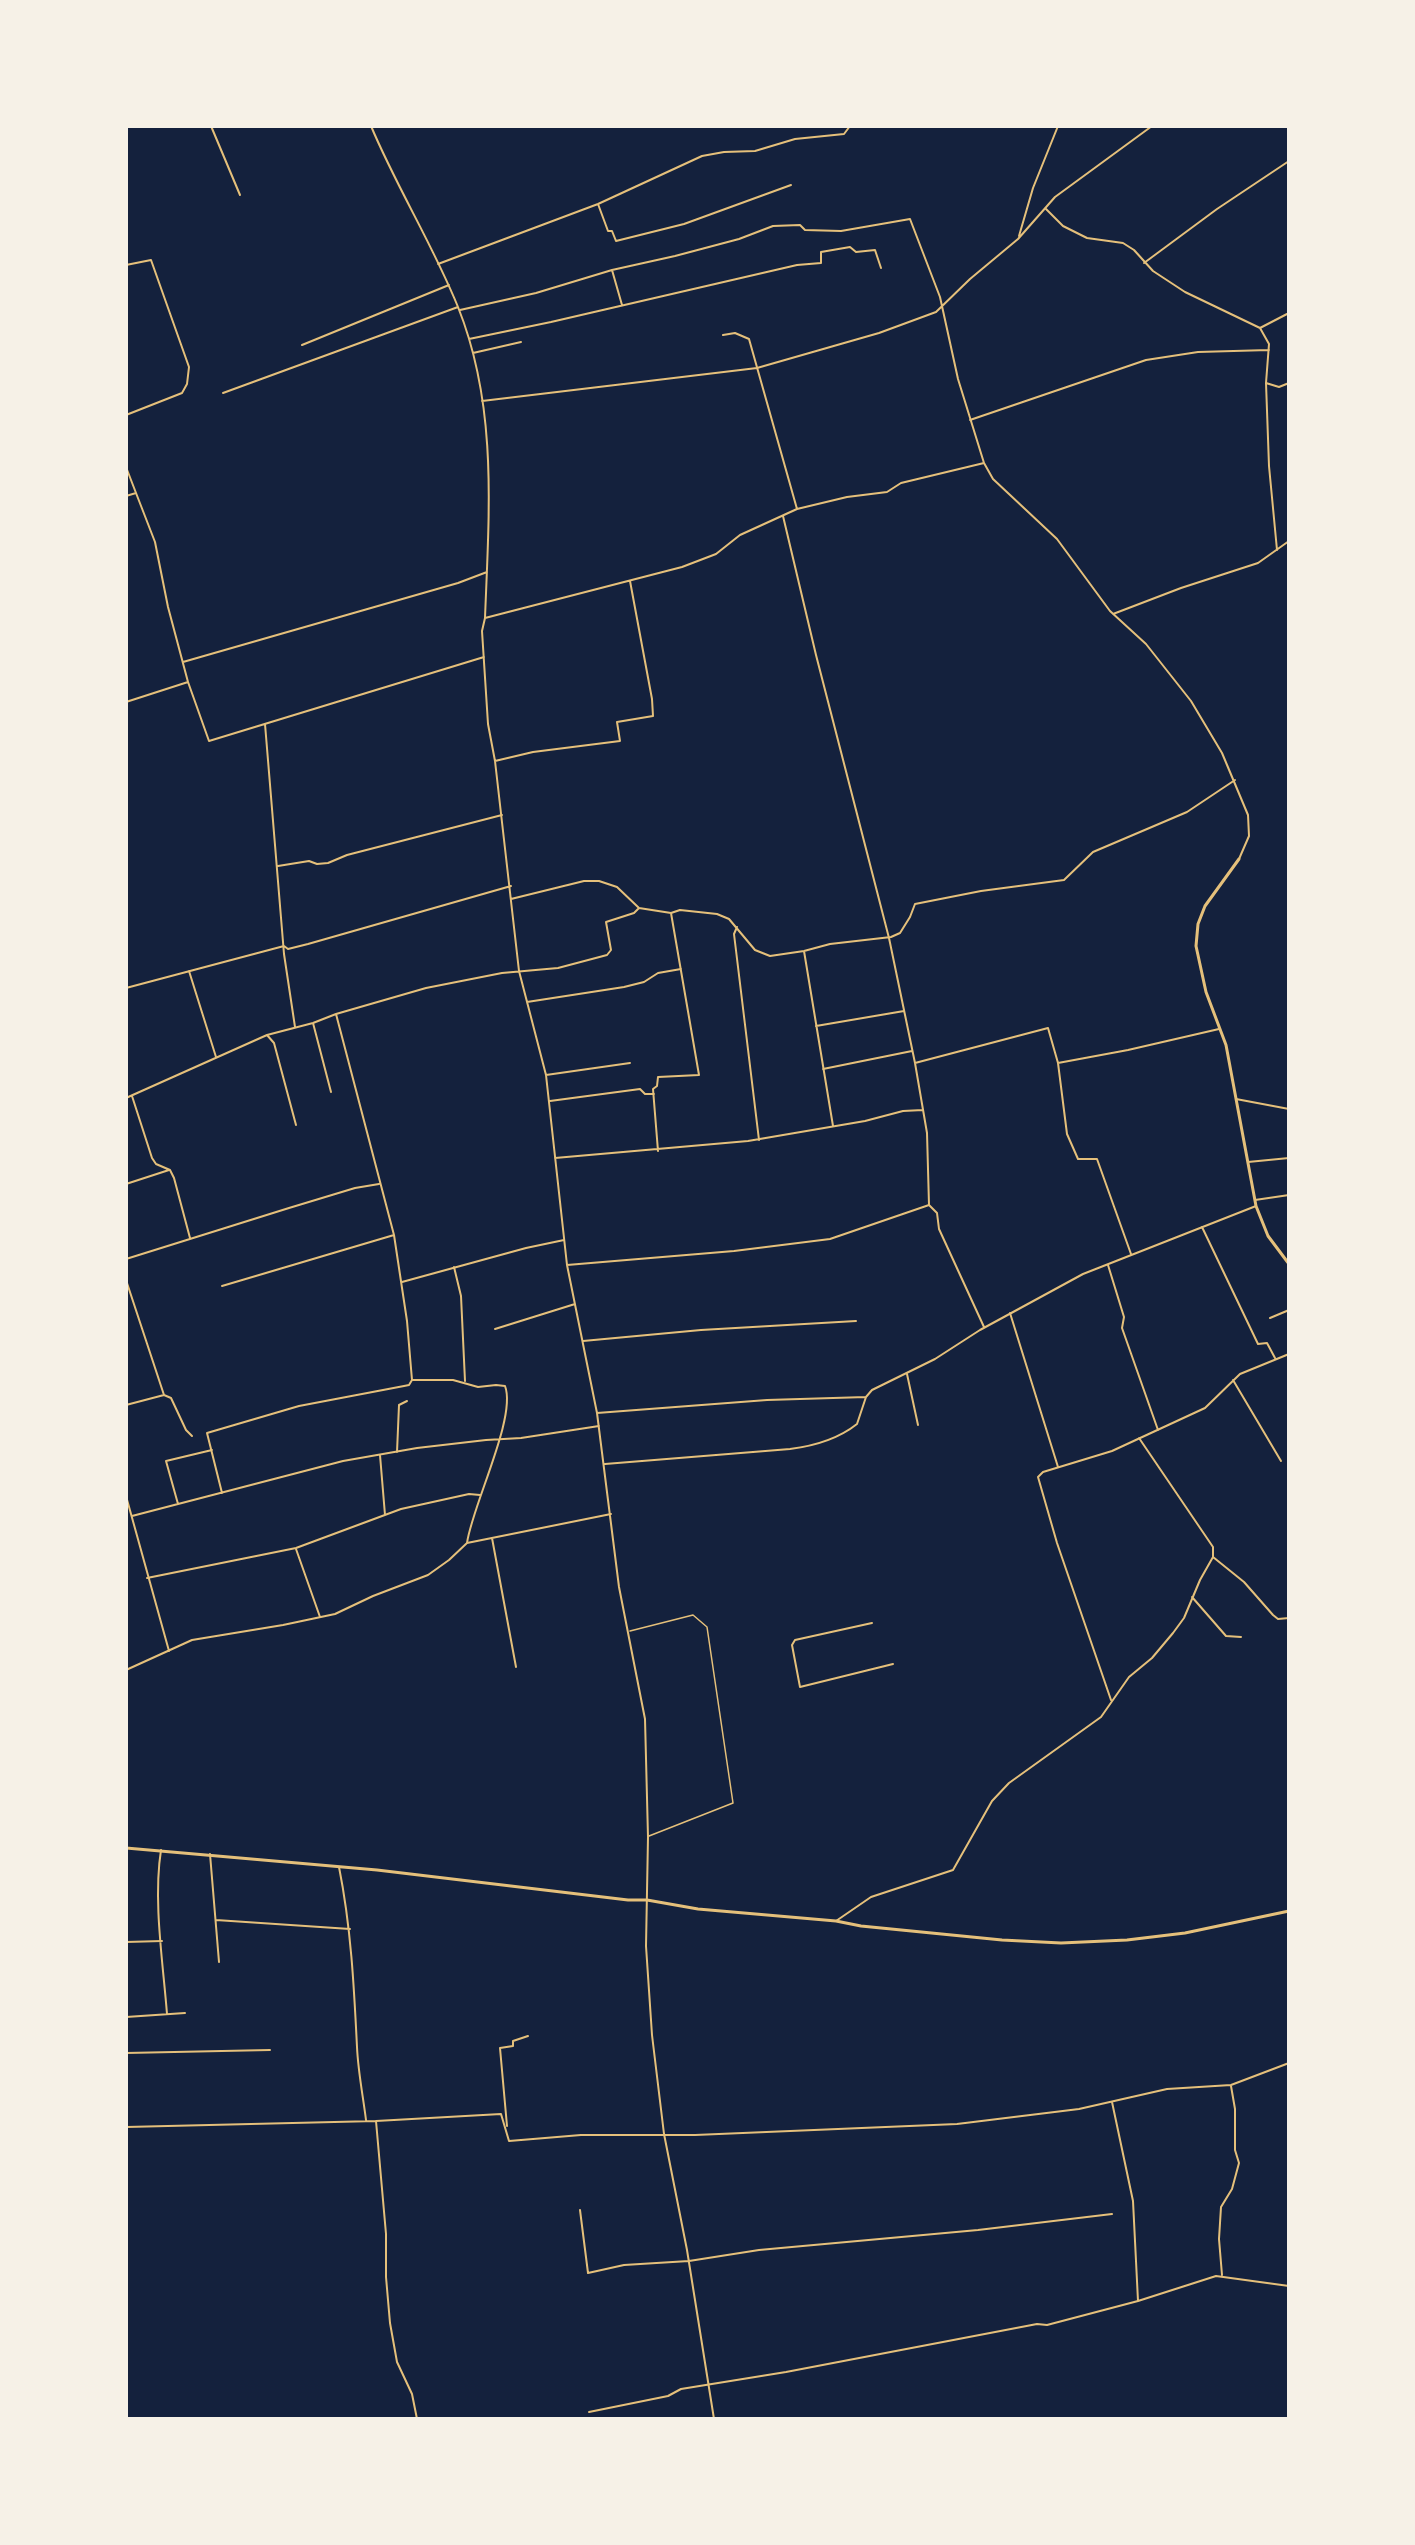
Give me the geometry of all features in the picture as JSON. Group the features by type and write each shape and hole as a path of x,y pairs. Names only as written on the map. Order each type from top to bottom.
{"street":[{"path":"211,126 240,195"},
{"path":"371,126 459,309 473,353 482,401 490,512 485,618 482,631 488,724 511,886 519,972 546,1075 567,1265 597,1413 619,1587 645,1719 648,1837 647,1979 652,2035 664,2134 689,2261 714,2419"},
{"path":"438,264 598,204 702,156 724,152 755,151 795,139 844,134 850,126"},
{"path":"1018,239 1033,188 1058,126"},
{"path":"482,401 757,368 879,333 936,312 970,279 1018,239 1055,197 1152,126"},
{"path":"1144,263 1217,209 1289,161"},
{"path":"598,204 608,231 612,231 616,241 684,224 791,185"},
{"path":"1046,209 1064,226 1087,238 1123,243 1134,250 1144,263 1193,297 1260,328 1267,338 1269,350 1266,383 1269,466 1277,550"},
{"path":"223,393 459,309 536,293 612,270 675,256 739,238 773,226 800,225 805,230 840,231 910,219 941,307 969,420 984,463 993,479 1062,545 1113,614 1146,645 1178,682 1209,730 1235,780 1248,816 1249,830 1239,859 1210,897 1202,913 1196,934 1201,971 1226,1045 1256,1206 1268,1236 1289,1264"},
{"path":"469,339 797,265 821,263 821,252 840,248 850,247 856,252 875,250 881,268"},
{"path":"126,265 151,260 189,367 182,393 126,415"},
{"path":"612,270 622,305"},
{"path":"302,345 449,285"},
{"path":"1260,328 1287,314"},
{"path":"723,335 735,333 749,339 797,509"},
{"path":"473,353 521,342"},
{"path":"969,420 1146,360 1198,352 1269,350"},
{"path":"1266,383 1279,387 1289,383"},
{"path":"485,618 682,567 716,554 740,535 797,509 847,497 887,492 901,483 984,463"},
{"path":"126,467 155,542 188,682 209,741 484,657"},
{"path":"126,496 136,493"},
{"path":"783,516 816,655 889,938 923,1110 928,1157 929,1205 937,1213 939,1229 984,1328"},
{"path":"1113,614 1181,588 1258,563 1289,541"},
{"path":"183,662 458,584 487,572"},
{"path":"495,761 533,752 620,741 617,722 653,716 630,580"},
{"path":"126,702 188,682"},
{"path":"265,724 284,946 295,1027"},
{"path":"511,899 584,881 599,881 617,887 639,908 671,914 680,910 717,914 729,919 755,950 770,956 830,944 889,938 900,933 915,904 981,891 1064,880 1093,852 1187,812 1235,780"},
{"path":"278,866 309,861 317,864 328,863 347,855 502,815"},
{"path":"126,988 284,946 288,949 308,944 511,886"},
{"path":"126,1098 267,1035 313,1023 336,1014 426,988 519,972 558,968 608,955 610,950 606,922 634,913 639,908"},
{"path":"657,1151 654,1094 658,1077 699,1075 671,914"},
{"path":"737,927 734,934 759,1140"},
{"path":"804,951 833,1126"},
{"path":"527,1002 624,987 644,982 658,973 681,969"},
{"path":"189,972 216,1057"},
{"path":"816,1026 904,1011"},
{"path":"222,1493 207,1433 299,1406 409,1385 412,1380 402,1282 394,1235 336,1014"},
{"path":"313,1023 331,1092"},
{"path":"915,1064 1048,1028 1058,1063 1067,1134 1078,1159 1097,1159 1131,1254"},
{"path":"1058,1063 1219,1029"},
{"path":"267,1035 274,1044 296,1125"},
{"path":"823,1069 912,1050"},
{"path":"546,1075 630,1063"},
{"path":"550,1101 640,1089 645,1094 654,1094"},
{"path":"132,1096 152,1158 156,1164 170,1170 183,1207 190,1238"},
{"path":"1235,1099 1289,1108"},
{"path":"555,1158 657,1151 759,1140 903,1111 923,1110"},
{"path":"1248,1162 1289,1158"},
{"path":"126,1184 170,1170"},
{"path":"126,1259 355,1188 380,1184"},
{"path":"1255,1200 1289,1195"},
{"path":"567,1265 734,1251 830,1239 929,1205"},
{"path":"604,1464 806,1447 834,1438 857,1424 866,1397 876,1388 907,1374 1010,1313 1083,1274 1256,1206"},
{"path":"1202,1227 1258,1344 1267,1343 1275,1358"},
{"path":"222,1286 394,1235"},
{"path":"402,1282 564,1240"},
{"path":"1107,1264 1124,1317 1122,1328 1158,1430"},
{"path":"454,1267 461,1304 465,1382"},
{"path":"126,1280 164,1395"},
{"path":"495,1329 575,1304"},
{"path":"1270,1318 1289,1310"},
{"path":"1010,1313 1058,1467"},
{"path":"582,1341 701,1330 856,1321"},
{"path":"1111,1700 1038,1480 1043,1472 1112,1451 1210,1405 1233,1380 1246,1370 1289,1354"},
{"path":"907,1374 918,1425"},
{"path":"412,1380 465,1382 478,1387 505,1386 508,1394 508,1403 493,1464 480,1495 467,1543"},
{"path":"1233,1380 1281,1461"},
{"path":"126,1405 164,1395 171,1398 186,1430 192,1436"},
{"path":"597,1413 767,1400 866,1397"},
{"path":"396,1452 399,1404 407,1401"},
{"path":"132,1516 333,1463 396,1452 521,1438 599,1426"},
{"path":"836,1921 851,1908 871,1897 953,1870 992,1801 1009,1783 1101,1718 1111,1700 1129,1677 1152,1658 1184,1618 1213,1557 1213,1547 1139,1438"},
{"path":"178,1504 166,1461 212,1450"},
{"path":"380,1455 385,1515"},
{"path":"147,1578 296,1548 385,1515 469,1494 480,1495"},
{"path":"126,1496 169,1651"},
{"path":"126,1670 192,1640 335,1614 372,1596 428,1575 467,1543 611,1514"},
{"path":"492,1538 516,1667"},
{"path":"296,1548 320,1617"},
{"path":"1213,1557 1244,1582 1273,1615 1278,1619 1289,1618"},
{"path":"1192,1597 1226,1636 1241,1637"},
{"path":"872,1623 795,1640 792,1645 800,1687 894,1664"},
{"path":"126,1848 339,1867 628,1900 647,1900 713,1910 836,1921 861,1926 991,1939 1061,1943 1127,1940 1185,1933 1289,1911"},
{"path":"161,1850 159,1870 167,2014"},
{"path":"210,1854 219,1962"},
{"path":"339,1867 350,1929 357,2015 357,2048 366,2121"},
{"path":"216,1920 350,1929"},
{"path":"126,1942 162,1941"},
{"path":"126,2017 185,2013"},
{"path":"528,2036 513,2041 513,2046 500,2048 509,2141 581,2135 695,2135 957,2124 1041,2115 1167,2089 1231,2085 1289,2063"},
{"path":"126,2053 270,2050"},
{"path":"1222,2276 1221,2207 1232,2189 1239,2163 1235,2150 1235,2109 1231,2085"},
{"path":"1112,2102 1133,2201 1138,2301"},
{"path":"126,2127 376,2121 501,2114 507,2129"},
{"path":"376,2121 386,2234 386,2277 390,2323 395,2352 412,2394 417,2419"},
{"path":"580,2210 588,2273 624,2265 689,2261 759,2250 978,2230 1112,2214"},
{"path":"589,2412 668,2396 681,2389 1037,2324 1047,2325 1138,2301 1204,2278 1222,2276 1289,2286"}],"lane":[{"path":"627,1632 693,1615 707,1627 733,1803 648,1837"}]}
